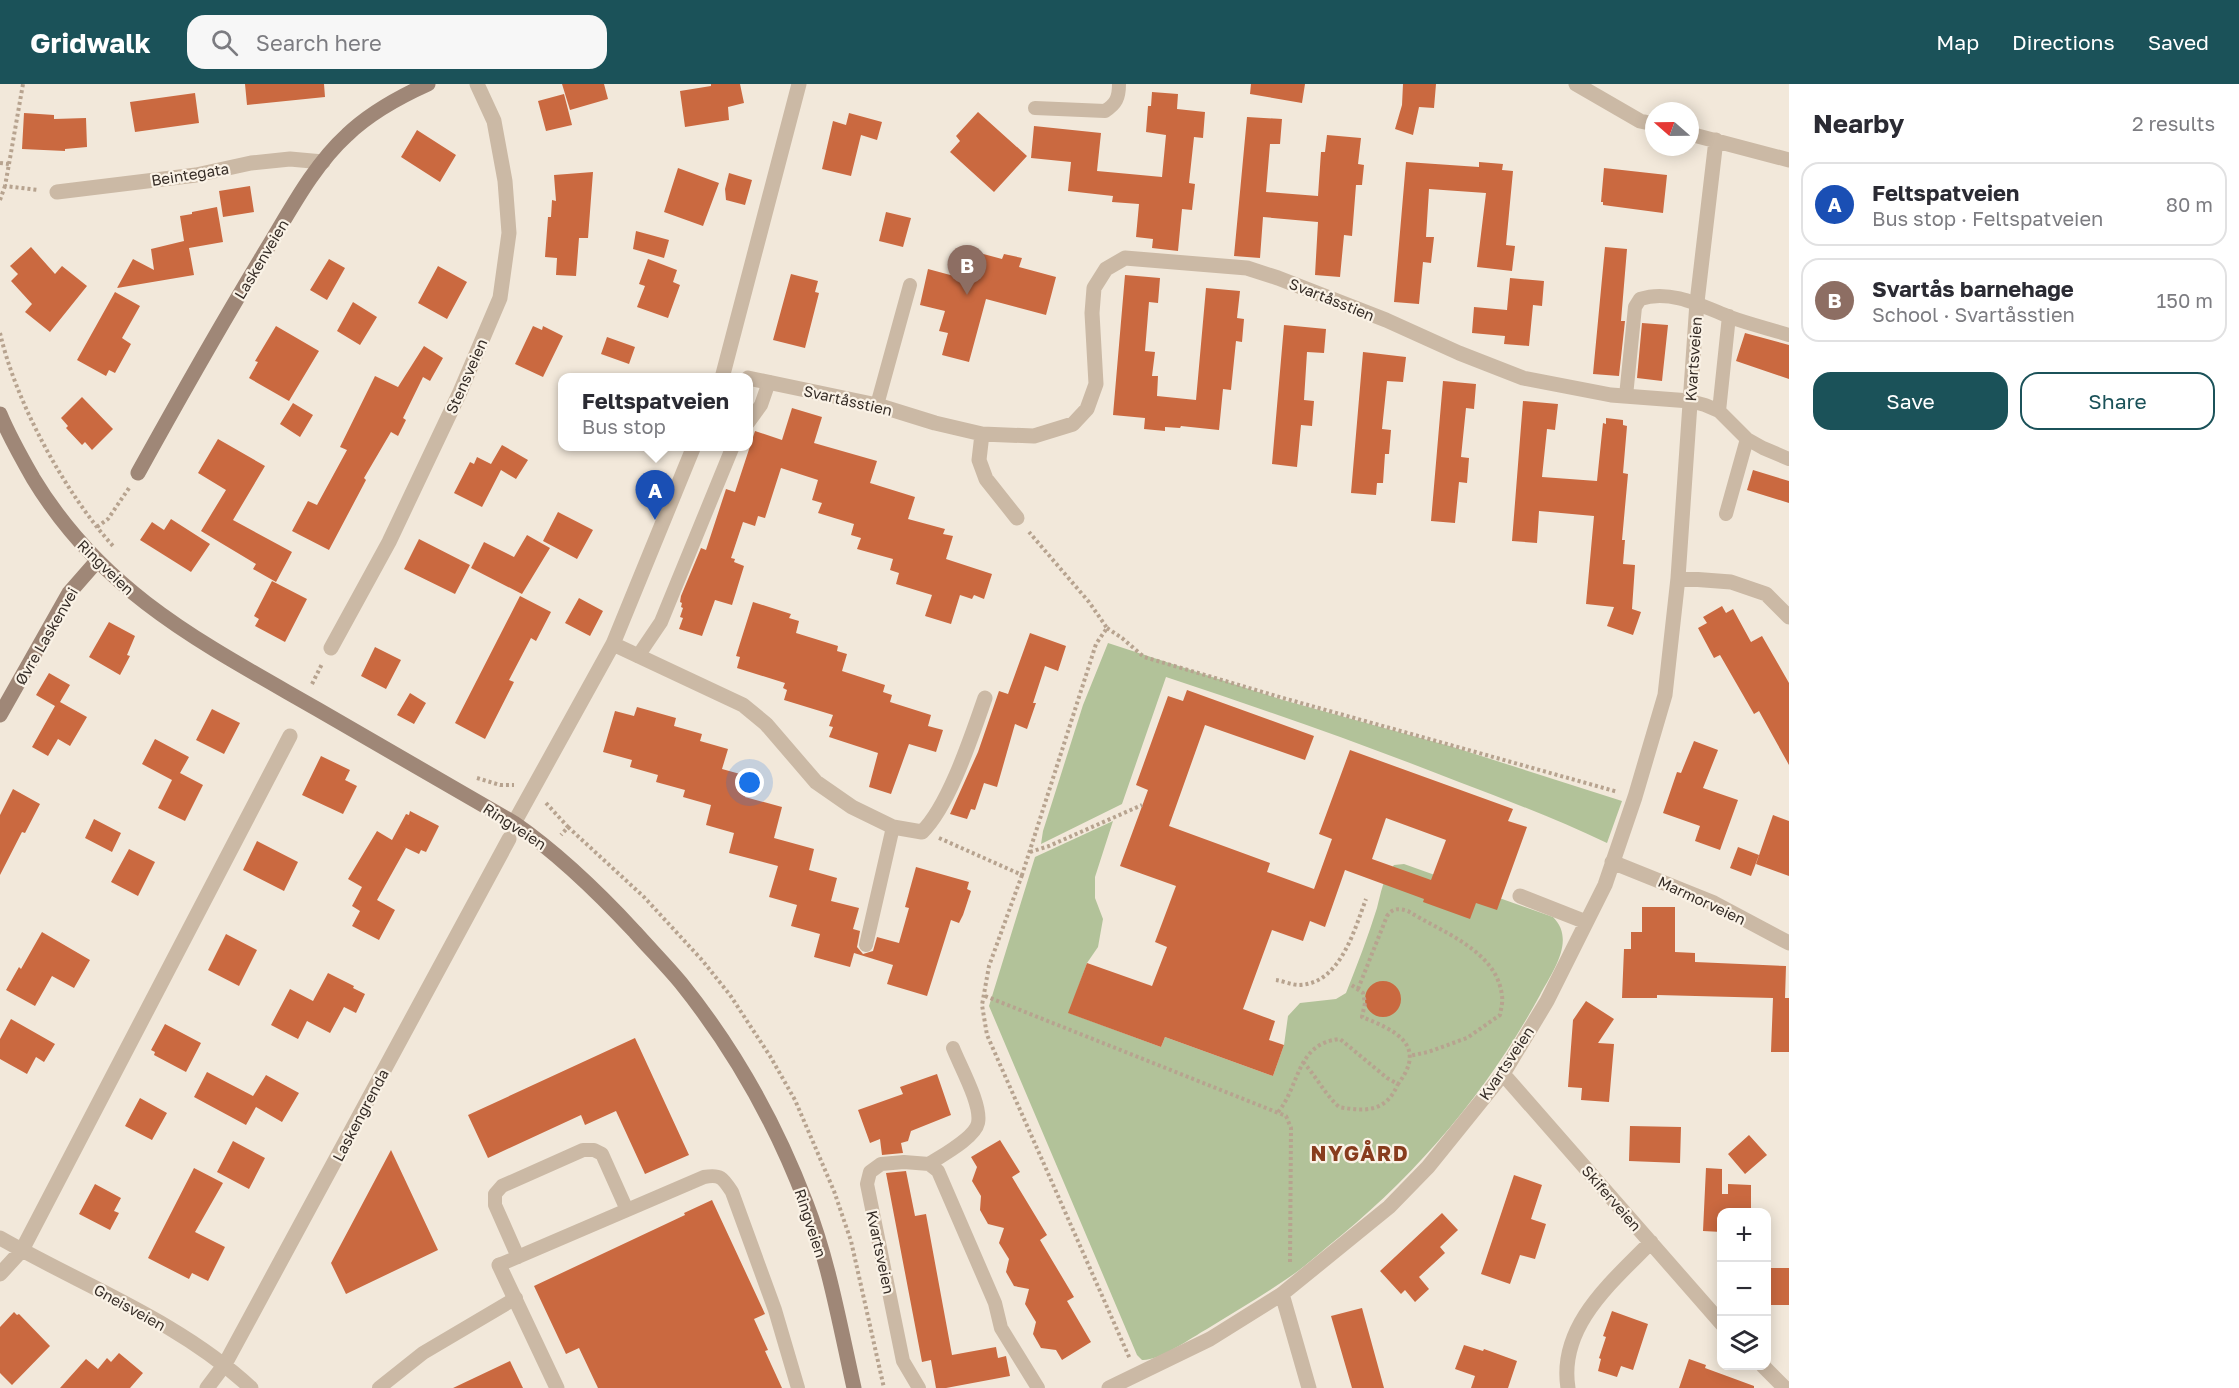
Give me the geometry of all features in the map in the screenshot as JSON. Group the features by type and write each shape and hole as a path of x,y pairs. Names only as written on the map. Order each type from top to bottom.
{"main road":[{"name":"Laskenveien","path":"138,473 251,274 290,210 323,162 345,136 365,119 401,96 428,84"},
{"name":"Ringveien","path":"0,414 21,458 66,528 132,593 169,621 222,655 514,823 549,847 626,923 680,982 741,1069 771,1123 807,1205 829,1279 854,1388"},
{"name":"Øvre Laskenvei","path":"0,715 69,593 97,561"}],"street":[{"name":"Stensveien","path":"331,648 389,542 460,392 500,298 509,234 505,181 494,121 477,84"},
{"path":"724,373 799,84"},
{"path":"1576,84 1645,122"},
{"path":"1699,136 1789,160"},
{"name":"Kvartsveien","path":"1110,1388 1210,1339 1287,1290 1389,1207 1428,1167 1503,1074 1547,1001 1605,885 1635,797 1665,695 1678,579 1697,302 1716,140"},
{"name":"Beintegata","path":"57,192 196,175 251,163 290,159 323,162"},
{"name":"Svartåsstien","path":"753,379 876,405 982,434 1034,436 1073,424 1087,409 1096,384 1092,313 1095,288 1106,269 1125,258 1247,268 1375,316 1458,353 1523,378 1611,395 1690,400"},
{"path":"982,434 979,460 986,479 1017,518"},
{"path":"514,823 613,644 692,451"},
{"path":"1678,579 1731,582 1766,594 1789,617"},
{"path":"613,644 743,705 774,732 816,782 852,807 893,827 922,832 930,825 940,806 961,762 986,698"},
{"path":"0,1274 22,1250 290,736"},
{"name":"Laskengrenda","path":"207,1388 225,1364 509,839"},
{"name":"Marmorveien","path":"1612,862 1714,903 1789,943"},
{"path":"1520,896 1586,921"},
{"name":"Skiferveien","path":"1503,1074 1717,1317"},
{"name":"Gneisveien","path":"0,1238 198,1345 225,1364 251,1388"},
{"path":"1568,1388 1569,1352 1578,1328 1599,1295 1651,1242"},
{"path":"499,1265 557,1388"},
{"path":"1287,1290 1309,1388"},
{"path":"1767,1370 1785,1388"}],"lane":[{"path":"1035,108 1104,111 1114,105 1119,96 1119,84"},
{"path":"876,405 910,285"},
{"path":"1626,396 1635,308 1640,299 1652,295 1697,302 1730,316 1789,335"},
{"path":"1719,411 1730,316"},
{"path":"753,416 769,382"},
{"name":"Svartåsstien","path":"1690,400 1719,411 1747,439 1789,459"},
{"path":"1726,514 1747,439"},
{"path":"638,656 662,622 732,451"},
{"path":"866,945 893,827"},
{"path":"953,1048 978,1108 978,1124 970,1135 929,1164 938,1172 995,1303 1001,1328 1038,1388"},
{"path":"518,1257 495,1205 495,1194 502,1186 583,1150 594,1150 602,1154 627,1210"},
{"name":"Kvartsveien","path":"919,1388 903,1361 867,1184 870,1172 881,1164 904,1162 929,1164"},
{"path":"499,1265 704,1177 714,1175 724,1179 732,1192 775,1310 798,1388"},
{"path":"379,1388 423,1353 516,1298"}],"path":[{"path":"0,200 5,186 23,84"},
{"path":"0,163 9,164"},
{"path":"5,186 57,192"},
{"path":"0,333 29,413 58,469 97,527 119,551"},
{"path":"97,527 108,519 138,473"},
{"path":"1017,518 1089,602 1107,628 1144,657 1635,797"},
{"path":"1107,628 1096,644 1030,852 990,966 982,1005 987,1035 1137,1376"},
{"path":"303,679 319,688"},
{"path":"469,775 500,785 518,785"},
{"path":"543,800 568,827 561,835"},
{"path":"1030,852 1049,846 1142,805"},
{"path":"922,832 959,845 1022,875"},
{"path":"1276,980 1298,985 1318,981 1335,968 1366,899"},
{"path":"1358,989 1387,916 1398,908 1477,952 1493,971 1503,997 1500,1015 1467,1038 1428,1052 1409,1056"},
{"path":"1303,1062 1314,1074 1325,1094 1339,1107 1350,1109 1383,1106 1393,1096 1408,1070 1409,1056 1404,1039 1390,1028 1362,1017 1365,1003 1363,993 1350,984"},
{"path":"985,996 1286,1116 1292,1128 1290,1277 1287,1290"},
{"path":"1278,1112 1287,1102 1303,1062 1312,1051 1327,1040 1340,1039 1387,1078 1398,1084"}],"green space":[{"path":"1108,643 1283,700 1453,747 1622,801 1607,843 1534,811 1387,754 1166,677 1122,804 1041,844 1043,831 1083,705"},
{"path":"1113,821 1095,877 1095,898 1103,919 1098,947 1087,963 1069,1013 1161,1047 1165,1037 1273,1076 1284,1045 1288,1016 1300,1003 1336,999 1346,993 1370,930 1385,880 1394,865 1404,864 1553,917 1560,926 1562,936 1560,956 1551,976 1497,1066 1472,1100 1419,1163 1359,1220 1293,1275 1175,1348 1157,1357 1142,1360 1137,1355 989,1006 1035,857"}],"building":[{"path":"245,84 324,84 325,97 247,105"},
{"path":"562,84 604,84 608,99 570,110"},
{"path":"711,84 740,84 744,103 728,107 729,120 685,127 680,91 711,86"},
{"path":"1251,84 1305,84 1302,103 1250,94"},
{"path":"1403,84 1436,84 1434,108 1419,107 1413,135 1395,129 1402,105"},
{"path":"1152,92 1178,94 1177,109 1205,112 1203,138 1194,137 1189,183 1195,184 1192,210 1182,209 1178,251 1152,248 1153,239 1136,237 1139,204 1112,202 1113,196 1068,191 1071,162 1031,158 1034,126 1101,133 1097,171 1162,177 1166,135 1146,132 1148,106 1151,106"},
{"path":"195,93 199,123 135,132 130,102"},
{"path":"564,94 572,125 546,131 538,101"},
{"path":"978,112 1027,156 994,192 950,152 960,141 956,136"},
{"path":"24,113 54,115 54,119 86,118 87,147 65,149 65,151 22,149"},
{"path":"849,113 882,122 877,140 861,135 851,176 822,169 833,121 846,125"},
{"path":"1247,117 1282,119 1280,144 1270,144 1266,192 1318,196 1321,152 1325,152 1327,135 1361,138 1358,164 1364,165 1362,185 1356,185 1352,236 1344,235 1340,277 1315,275 1318,222 1263,217 1260,258 1234,256"},
{"path":"417,130 456,155 440,182 401,157"},
{"path":"1406,162 1479,167 1479,162 1503,164 1502,170 1513,171 1506,245 1515,246 1512,271 1477,267 1486,193 1429,189 1426,237 1434,237 1431,263 1423,262 1419,304 1394,302"},
{"path":"678,168 719,183 703,226 664,212"},
{"path":"1604,168 1667,175 1663,213 1603,205 1601,202"},
{"path":"593,172 588,238 579,238 576,276 556,275 557,258 545,257 548,217 551,217 552,200 556,201 554,175"},
{"path":"729,173 752,180 745,205 726,200 725,189"},
{"path":"250,186 254,212 223,217 219,191"},
{"path":"217,207 223,242 189,248 194,275 117,288 133,259 154,270 151,249 184,241 180,216"},
{"path":"886,212 911,218 903,247 879,241"},
{"path":"636,231 669,240 664,258 633,249"},
{"path":"31,247 55,274 62,266 87,286 50,332 25,312 32,304 11,281 18,274 10,266"},
{"path":"1605,247 1627,249 1621,321 1625,321 1619,376 1593,374"},
{"path":"961,248 1002,259 1004,254 1022,258 1019,267 1056,277 1046,315 986,299 969,362 942,355 948,333 939,331 945,311 920,305 928,269 954,276"},
{"path":"329,259 345,268 327,300 310,290"},
{"path":"648,259 677,270 673,282 680,285 668,318 637,307 645,286 639,284"},
{"path":"438,266 467,282 447,319 418,303"},
{"path":"791,274 818,281 815,292 819,293 805,348 773,340"},
{"path":"1125,275 1160,278 1158,303 1149,302 1145,351 1155,352 1152,376 1158,376 1157,396 1196,400 1206,288 1240,291 1237,318 1244,319 1242,342 1236,341 1231,390 1223,389 1219,430 1181,426 1180,428 1165,427 1165,431 1144,429 1145,418 1113,415"},
{"path":"1510,278 1544,281 1542,306 1533,305 1529,346 1504,344 1505,336 1472,333 1474,307 1507,310"},
{"path":"115,292 140,306 122,338 131,344 115,373 109,370 106,376 77,360"},
{"path":"353,302 377,317 360,345 337,331"},
{"path":"1642,323 1668,325 1662,381 1637,378"},
{"path":"1284,325 1326,329 1324,353 1307,352 1304,400 1314,401 1312,426 1301,425 1297,467 1272,464"},
{"path":"276,326 319,351 289,401 249,378 258,362 255,361"},
{"path":"533,326 542,330 543,326 563,336 543,377 515,364"},
{"path":"1745,333 1789,345 1789,379 1736,361"},
{"path":"607,337 635,347 629,364 601,354"},
{"path":"424,346 443,358 430,381 423,377 403,418 406,420 398,436 391,432 364,478 366,480 329,550 292,531 308,501 317,505 347,450 340,447 375,376 398,387"},
{"path":"1363,352 1406,357 1403,382 1387,381 1382,429 1391,430 1389,454 1385,454 1383,483 1377,483 1376,495 1351,493"},
{"path":"1443,381 1476,384 1474,409 1466,408 1461,457 1469,458 1467,483 1459,482 1455,523 1431,521"},
{"path":"82,397 113,429 92,450 85,442 82,445 66,428 68,426 61,418"},
{"path":"1523,401 1558,404 1555,430 1547,429 1542,477 1597,481 1603,423 1606,424 1606,418 1623,420 1623,425 1627,426 1623,473 1628,474 1622,540 1625,540 1623,564 1635,565 1632,609 1641,612 1633,635 1607,626 1614,607 1586,604 1594,516 1539,511 1537,543 1512,541"},
{"path":"293,403 313,415 300,437 280,424"},
{"path":"792,408 822,417 814,443 877,461 870,483 915,497 908,519 945,529 943,534 953,536 946,559 992,574 984,599 974,595 972,599 960,595 951,624 925,616 932,595 896,584 899,573 890,570 893,559 857,549 861,538 851,535 854,524 818,513 822,503 812,500 818,480 781,468 765,518 758,516 755,526 743,522 731,558 735,559 734,562 744,566 732,605 715,600 702,636 679,629 683,618 680,617 683,608 680,602 681,596 701,548 706,550 726,489 735,492 748,451 753,451 755,431 782,440"},
{"path":"218,439 265,466 233,520 292,552 276,582 253,569 256,564 201,531 226,490 198,473"},
{"path":"502,445 528,460 516,479 501,470 482,507 454,493 470,462 474,464 477,457 491,464"},
{"path":"1753,470 1789,481 1789,503 1747,490"},
{"path":"558,512 593,530 577,559 543,541"},
{"path":"171,519 210,544 191,572 140,540 152,522 164,530"},
{"path":"527,535 550,548 522,594 471,568 484,542 514,557"},
{"path":"419,539 470,565 455,594 404,569"},
{"path":"272,581 307,599 285,642 255,626 259,619 254,616"},
{"path":"520,596 551,612 536,641 531,638 509,680 514,682 485,739 455,723"},
{"path":"579,598 603,611 590,636 565,623"},
{"path":"753,602 791,614 789,618 799,621 796,633 838,646 837,651 847,654 842,671 885,685 883,692 892,695 890,702 931,715 928,726 943,730 936,752 909,744 891,794 869,787 878,753 829,737 833,727 829,726 833,715 784,700 787,690 783,688 785,683 737,668 740,657 736,656"},
{"path":"1722,606 1726,613 1733,609 1751,642 1762,636 1789,683 1789,765 1759,711 1754,714 1720,655 1714,658 1698,628 1707,623 1703,617"},
{"path":"109,622 135,636 127,655 130,656 120,675 89,657"},
{"path":"1030,633 1066,646 1058,671 1045,666 1027,729 1015,724 997,787 984,783 975,810 971,809 967,819 950,814 978,752 999,691 1008,694"},
{"path":"375,647 401,660 386,689 361,676"},
{"path":"49,673 70,685 60,702 87,717 70,746 58,739 48,756 32,747 55,706 36,695"},
{"path":"1187,690 1314,736 1305,760 1205,725 1169,826 1270,863 1267,872 1314,889 1332,839 1319,834 1350,750 1513,809 1508,821 1527,827 1497,910 1476,903 1470,919 1423,902 1424,899 1345,870 1325,927 1310,921 1303,941 1272,930 1243,1009 1275,1021 1269,1040 1284,1045 1273,1076 1165,1037 1161,1047 1068,1013 1087,963 1152,986 1167,947 1155,942 1176,886 1120,866 1148,790 1136,785 1168,696 1183,701","holes":["1386,818 1446,840 1431,880 1372,859"]},
{"path":"410,693 426,703 414,724 397,715"},
{"path":"637,707 676,718 674,726 702,734 700,741 728,749 722,769 751,777 745,797 782,807 774,838 814,849 809,870 837,878 831,901 859,908 853,929 860,931 857,947 863,954 873,951 877,937 899,943 909,908 905,907 916,867 969,882 967,889 971,891 963,915 959,923 951,920 927,996 887,984 893,965 854,953 850,967 814,957 820,934 791,926 797,905 769,897 778,866 729,853 734,833 706,825 711,805 683,797 685,790 656,782 658,775 630,767 632,760 603,752 615,711 634,716"},
{"path":"212,709 240,723 224,754 196,740"},
{"path":"155,739 189,757 180,773 203,785 185,821 158,808 172,780 142,764"},
{"path":"1694,741 1718,750 1703,788 1738,800 1720,850 1695,841 1700,826 1663,813 1677,772 1681,773"},
{"path":"321,756 350,770 345,780 357,786 343,814 302,795"},
{"path":"13,789 40,804 25,833 22,832 0,875 0,815"},
{"path":"410,811 439,826 426,852 421,850 419,854 402,846 406,848 377,900 395,910 379,940 352,926 360,911 352,906 362,887 348,879 377,831 392,840 406,814 409,815"},
{"path":"1773,815 1789,821 1789,876 1756,864"},
{"path":"94,819 121,833 112,852 85,838"},
{"path":"257,841 298,862 284,891 243,870"},
{"path":"1738,847 1759,855 1751,876 1730,868"},
{"path":"129,849 155,862 138,896 111,882"},
{"path":"1642,907 1675,907 1675,952 1695,953 1695,962 1786,966 1785,998 1789,998 1789,1052 1771,1052 1773,998 1657,995 1657,998 1622,998 1624,949 1631,949 1631,932 1642,932"},
{"path":"42,932 90,960 74,988 52,976 35,1006 6,990"},
{"path":"226,934 257,950 239,986 208,970"},
{"path":"328,973 365,994 356,1013 344,1007 330,1033 307,1021 298,1039 271,1025 290,989 313,1001"},
{"path":"1383,981 1396,986 1401,999 1396,1012 1383,1017 1370,1012 1365,999 1370,986"},
{"path":"1586,1001 1614,1019 1598,1043 1614,1044 1609,1102 1581,1100 1582,1088 1568,1087 1573,1020"},
{"path":"11,1019 55,1044 44,1062 36,1057 27,1074 0,1059 0,1039"},
{"path":"165,1024 201,1043 186,1072 154,1055 155,1052 151,1050"},
{"path":"635,1038 689,1155 645,1174 616,1111 585,1125 581,1115 488,1158 468,1115"},
{"path":"207,1072 253,1096 266,1075 299,1093 282,1122 256,1107 246,1125 194,1097"},
{"path":"937,1074 951,1115 911,1131 908,1141 901,1143 903,1153 882,1155 880,1139 870,1143 858,1110 903,1094 900,1087"},
{"path":"140,1098 167,1113 152,1140 125,1126"},
{"path":"1630,1126 1681,1127 1680,1163 1629,1161"},
{"path":"1749,1135 1767,1155 1745,1174 1728,1154"},
{"path":"1000,1140 1020,1172 1012,1177 1047,1235 1040,1240 1074,1297 1067,1301 1091,1342 1062,1360 1056,1350 1041,1348 1033,1334 1036,1322 1025,1304 1029,1289 1014,1286 1006,1272 1009,1259 999,1243 1004,1228 988,1224 980,1210 981,1196 972,1181 977,1167 971,1157"},
{"path":"233,1141 265,1158 249,1189 217,1172"},
{"path":"391,1150 438,1250 346,1294 331,1263"},
{"path":"194,1168 223,1183 195,1232 225,1247 208,1281 192,1273 189,1279 148,1258"},
{"path":"1706,1168 1722,1169 1722,1194 1728,1194 1728,1184 1751,1185 1751,1208 1717,1208 1717,1232 1703,1231"},
{"path":"906,1171 915,1216 926,1214 952,1355 996,1347 998,1358 1006,1356 1010,1376 936,1388 931,1360 922,1362 886,1173"},
{"path":"1514,1175 1542,1185 1531,1219 1546,1224 1535,1259 1520,1255 1510,1284 1481,1274"},
{"path":"95,1184 121,1198 114,1211 119,1213 110,1230 79,1214"},
{"path":"712,1200 765,1314 754,1319 768,1350 765,1351 782,1388 598,1388 579,1348 566,1354 534,1286"},
{"path":"1442,1213 1458,1230 1440,1247 1445,1253 1419,1277 1429,1289 1415,1302 1405,1290 1401,1294 1380,1271"},
{"path":"1771,1268 1789,1268 1789,1305 1771,1305"},
{"path":"1362,1308 1384,1388 1352,1388 1331,1316"},
{"path":"1612,1311 1648,1324 1633,1370 1621,1366 1617,1377 1598,1371 1601,1359 1599,1358 1606,1337 1603,1336"},
{"path":"14,1312 19,1314 50,1346 12,1385 0,1373 0,1327"},
{"path":"1464,1345 1483,1351 1484,1349 1517,1361 1508,1388 1471,1388 1475,1376 1455,1369"},
{"path":"119,1353 143,1373 130,1388 60,1388 86,1359 98,1369 107,1358 111,1362"},
{"path":"1689,1359 1706,1365 1705,1368 1754,1386 1754,1388 1679,1388"},
{"path":"510,1361 523,1388 453,1388"}],"place":[{"name":"Svartås barnehage","path":"967,295"},
{"name":"Feltspatveien","path":"655,520"}],"district":[{"name":"NYGÅRD","path":"1360,1153"}]}
